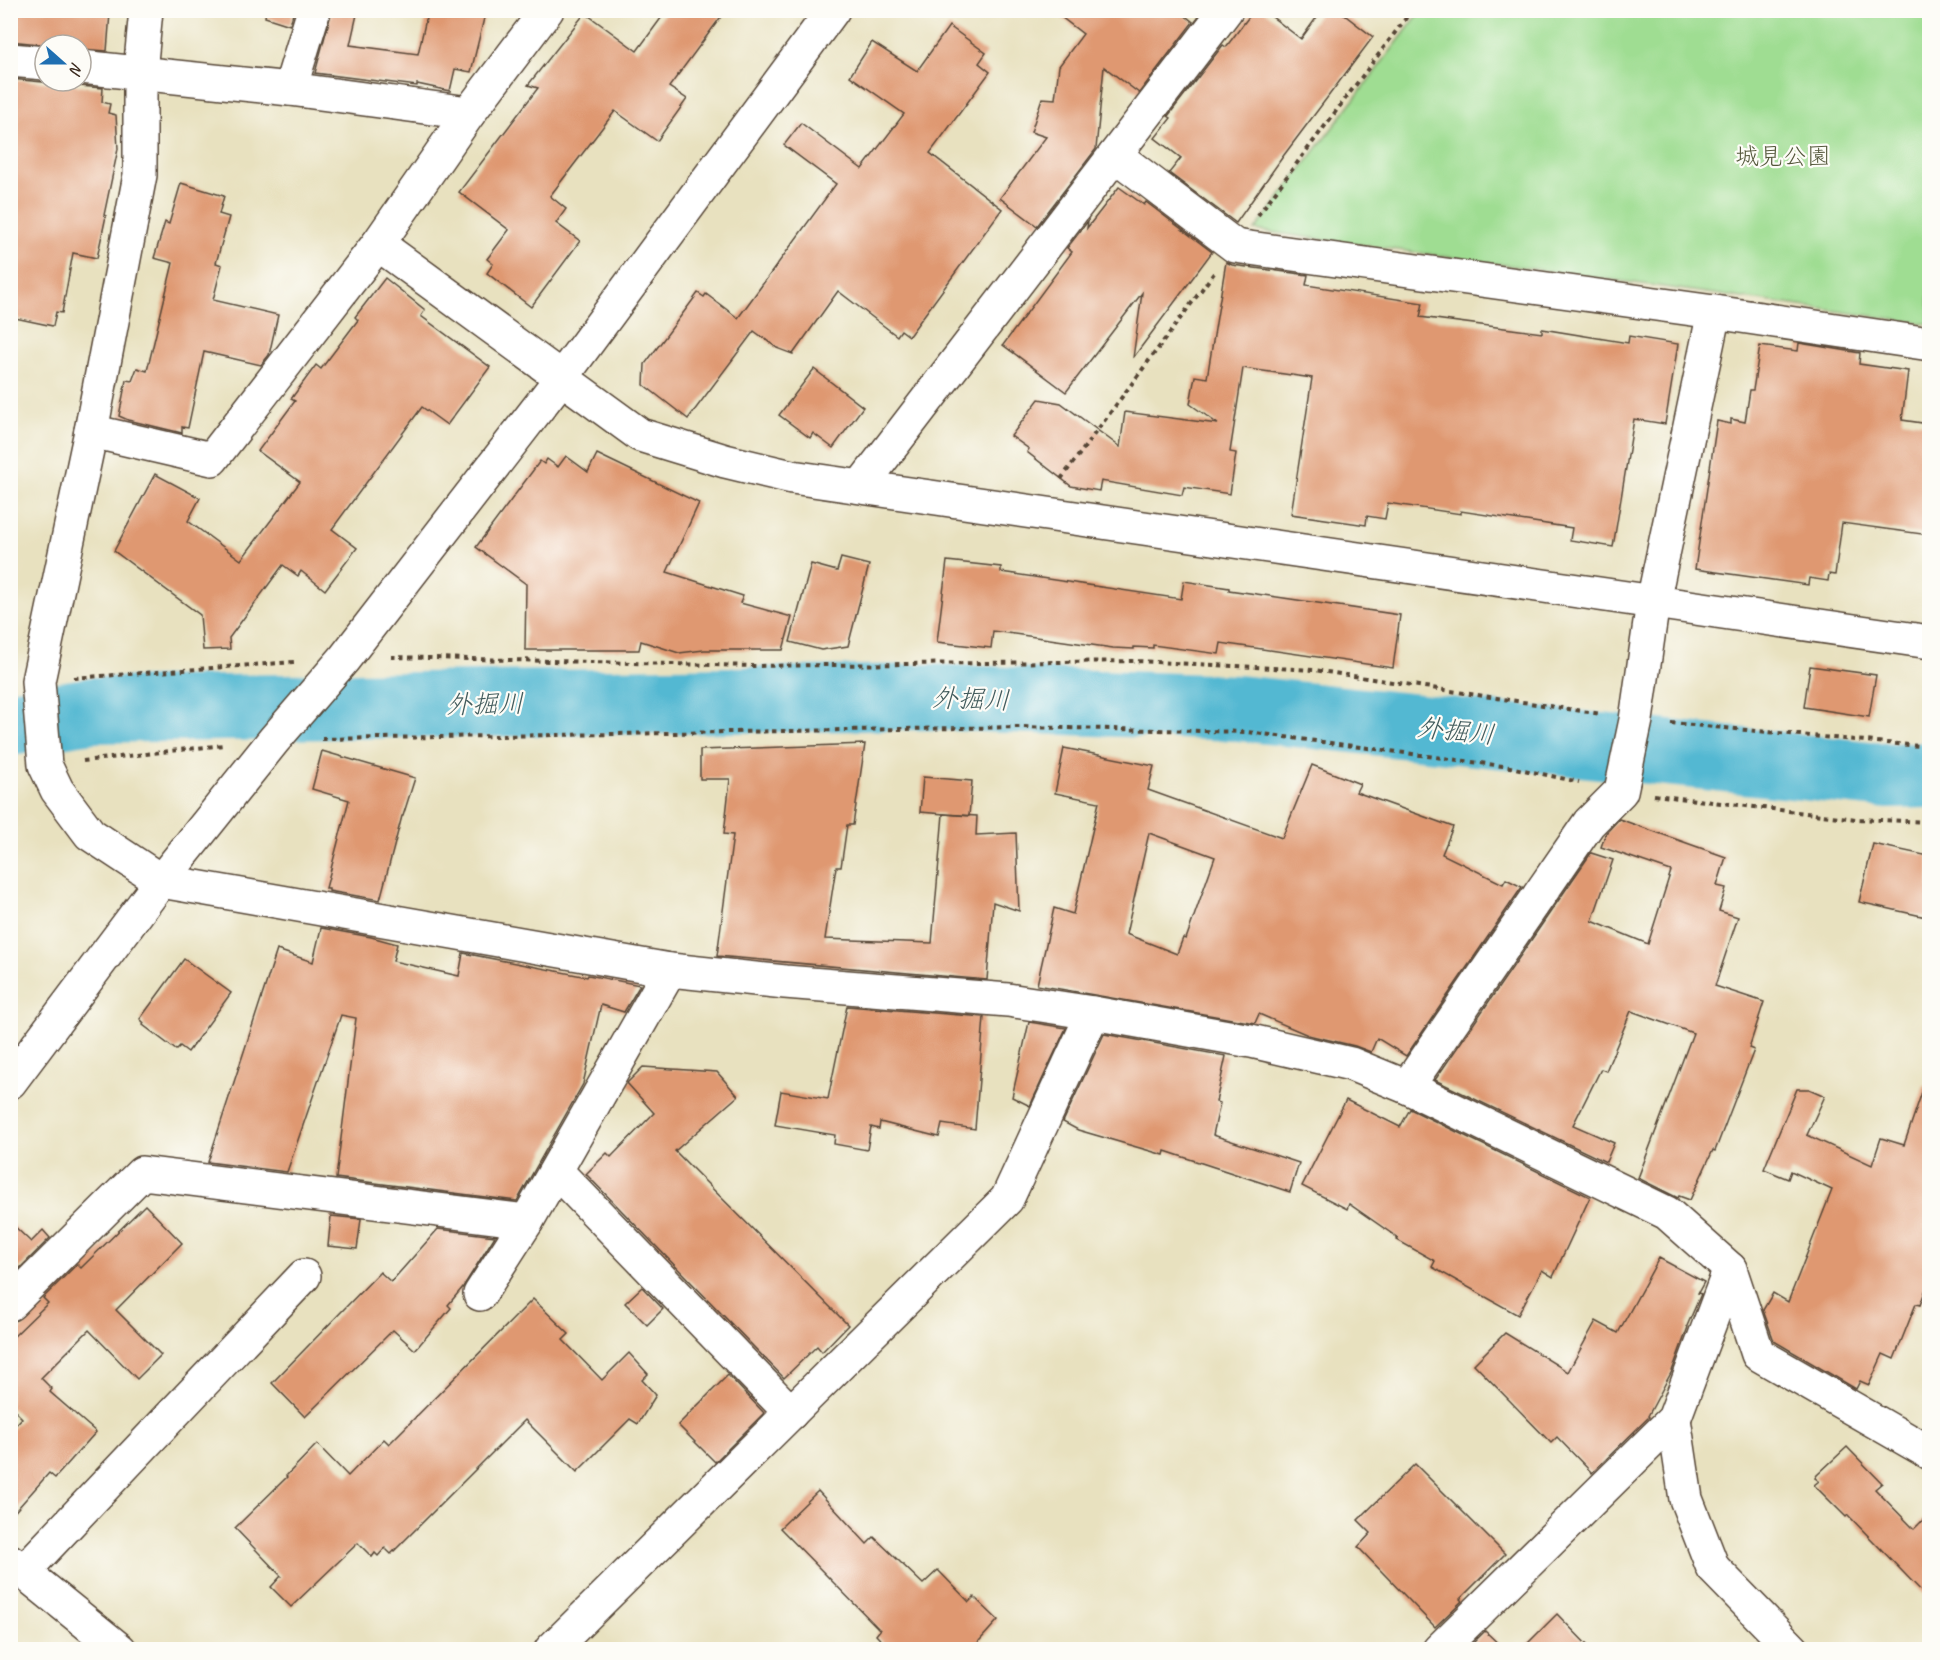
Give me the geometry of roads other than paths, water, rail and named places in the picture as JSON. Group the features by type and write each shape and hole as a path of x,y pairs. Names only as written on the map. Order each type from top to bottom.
{"street":[{"path":"146,10 140,72 140,175 92,431 38,681 45,765 57,790 90,834 161,881 670,970 1008,1000 1093,1013 1251,1041 1351,1064 1407,1088 1667,1213 1730,1269 1758,1354 1927,1446"},
{"path":"290,89 314,10"},
{"path":"92,431 212,459 378,244 469,113 547,10"},
{"path":"10,1082 161,881 274,740 344,659 562,377 833,10"},
{"path":"861,486 1226,10"},
{"path":"10,60 33,62"},
{"path":"93,67 290,89 469,113"},
{"path":"1115,155 1234,246 1929,344"},
{"path":"378,244 640,435 725,461 792,477 1929,642"},
{"path":"1407,1088 1589,823 1621,790 1636,720 1653,602 1714,312"},
{"path":"480,1294 527,1221 670,970"},
{"path":"551,1650 1007,1199 1093,1013"},
{"path":"556,1171 791,1413"},
{"path":"10,1304 142,1173 527,1221"},
{"path":"1439,1650 1674,1419 1730,1269"},
{"path":"120,1650 17,1566 303,1276"},
{"path":"1674,1419 1686,1499 1713,1568 1792,1650"}],"waterway":[{"name":"外掘川","path":"10,723 92,710 925,697 1237,708 1888,776 1930,775"}],"park label":[{"name":"城見公園","path":"1783,156"}]}
